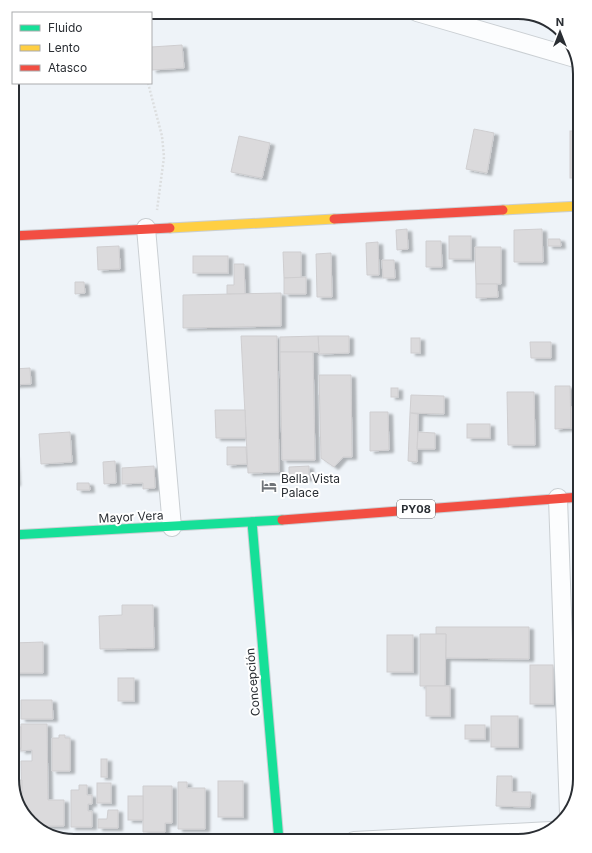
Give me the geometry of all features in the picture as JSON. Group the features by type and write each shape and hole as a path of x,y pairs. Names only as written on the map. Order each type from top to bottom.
{"main road":[{"path":"19,236 573,206"},
{"name":"PY08","path":"252,522 573,497"},
{"name":"Mayor Vera","path":"19,534 252,522"},
{"name":"Concepción","path":"252,522 278,834"}],"street":[{"path":"441,19 570,56"},
{"path":"150,228 172,527"},
{"path":"558,498 568,803"},
{"path":"492,834 532,832"}],"path":[{"path":"148,84 162,136 164,157 150,228"}],"building":[{"path":"182,45 184,68 152,70 152,47"},
{"path":"474,129 494,133 487,173 466,169"},
{"path":"570,131 573,131 573,178 570,178"},
{"path":"239,136 270,143 262,178 231,172"},
{"path":"407,229 408,249 397,250 396,230"},
{"path":"542,229 543,262 514,262 514,230"},
{"path":"449,236 471,236 471,259 449,259"},
{"path":"548,239 560,239 561,246 548,246"},
{"path":"426,241 441,241 442,267 426,267"},
{"path":"378,242 379,275 367,275 366,243"},
{"path":"119,246 120,269 98,270 97,247"},
{"path":"475,247 501,247 501,284 476,284"},
{"path":"283,252 301,252 301,278 284,278"},
{"path":"331,253 332,297 317,297 316,254"},
{"path":"193,256 228,256 228,273 193,273"},
{"path":"382,260 394,260 395,278 383,278"},
{"path":"234,264 244,264 245,294 227,294 227,285 234,285"},
{"path":"306,277 306,294 284,294 284,278"},
{"path":"75,282 84,282 85,293 75,294"},
{"path":"476,284 497,284 498,297 476,298"},
{"path":"281,293 281,326 183,328 183,295"},
{"path":"241,336 277,336 279,472 248,473"},
{"path":"318,336 349,336 349,353 319,354"},
{"path":"318,336 319,352 280,352 280,337"},
{"path":"411,338 420,338 420,353 411,353"},
{"path":"530,342 551,342 551,358 531,358"},
{"path":"280,352 313,352 315,460 282,460"},
{"path":"30,368 31,384 19,385 19,369"},
{"path":"319,375 351,375 352,457 343,457 334,467 321,458"},
{"path":"555,386 570,386 571,428 555,429"},
{"path":"391,388 398,388 398,397 391,397"},
{"path":"507,392 534,392 535,445 508,445"},
{"path":"411,395 444,396 444,414 410,413"},
{"path":"571,407 573,407 573,428 571,428"},
{"path":"215,410 245,410 246,438 216,438"},
{"path":"370,412 388,412 389,450 370,451"},
{"path":"410,413 418,414 417,462 408,461"},
{"path":"467,424 490,424 490,438 467,438"},
{"path":"70,432 72,462 41,464 39,434"},
{"path":"418,432 435,433 435,449 417,449"},
{"path":"227,447 246,447 247,464 227,465"},
{"path":"115,461 116,483 104,484 103,462"},
{"path":"154,466 155,488 143,489 143,483 122,484 122,468"},
{"path":"309,466 309,478 289,479 289,467"},
{"path":"77,483 89,483 90,490 77,490"},
{"path":"122,605 153,605 154,648 100,649 99,616 122,615"},
{"path":"436,627 529,627 529,659 446,658 446,634 436,634"},
{"path":"420,634 446,634 445,686 420,686"},
{"path":"387,635 413,635 413,672 387,672"},
{"path":"43,642 43,673 19,673 19,643"},
{"path":"530,665 553,665 553,704 530,704"},
{"path":"118,678 134,678 134,701 118,701"},
{"path":"426,686 450,686 450,716 426,716"},
{"path":"21,700 52,700 53,719 21,719"},
{"path":"491,716 518,716 518,747 491,747"},
{"path":"21,724 47,724 48,800 64,800 64,826 46,826 35,818 26,806 22,795 21,761 32,761 32,750 21,751"},
{"path":"465,725 485,725 485,739 465,739"},
{"path":"19,727 21,727 21,748 19,748"},
{"path":"59,735 65,735 65,738 70,738 70,771 52,771 52,738 59,738"},
{"path":"101,759 107,759 107,777 101,777"},
{"path":"497,776 512,776 512,792 531,792 530,807 496,806"},
{"path":"19,780 22,780 22,794 19,786"},
{"path":"218,781 243,781 243,817 218,817"},
{"path":"178,782 187,782 187,788 205,788 205,829 178,829"},
{"path":"97,783 111,783 111,803 97,803"},
{"path":"79,785 87,785 87,795 92,795 92,804 88,804 88,811 92,811 92,827 71,827 71,790 79,790"},
{"path":"143,786 172,786 172,823 165,823 165,832 143,832"},
{"path":"128,796 143,796 143,820 128,820"},
{"path":"108,810 118,810 118,828 98,828 98,819 107,819"}],"traffic: fast":[{"path":"19,535 282,520"},
{"path":"252,522 278,834"}],"traffic: slow":[{"path":"503,210 573,206"},
{"path":"170,228 334,219"}],"traffic: jam":[{"path":"334,219 503,210"},
{"path":"19,236 170,228"},
{"path":"282,520 573,498"}],"place":[{"name":"Bella Vista Palace","path":"269,486"}]}
